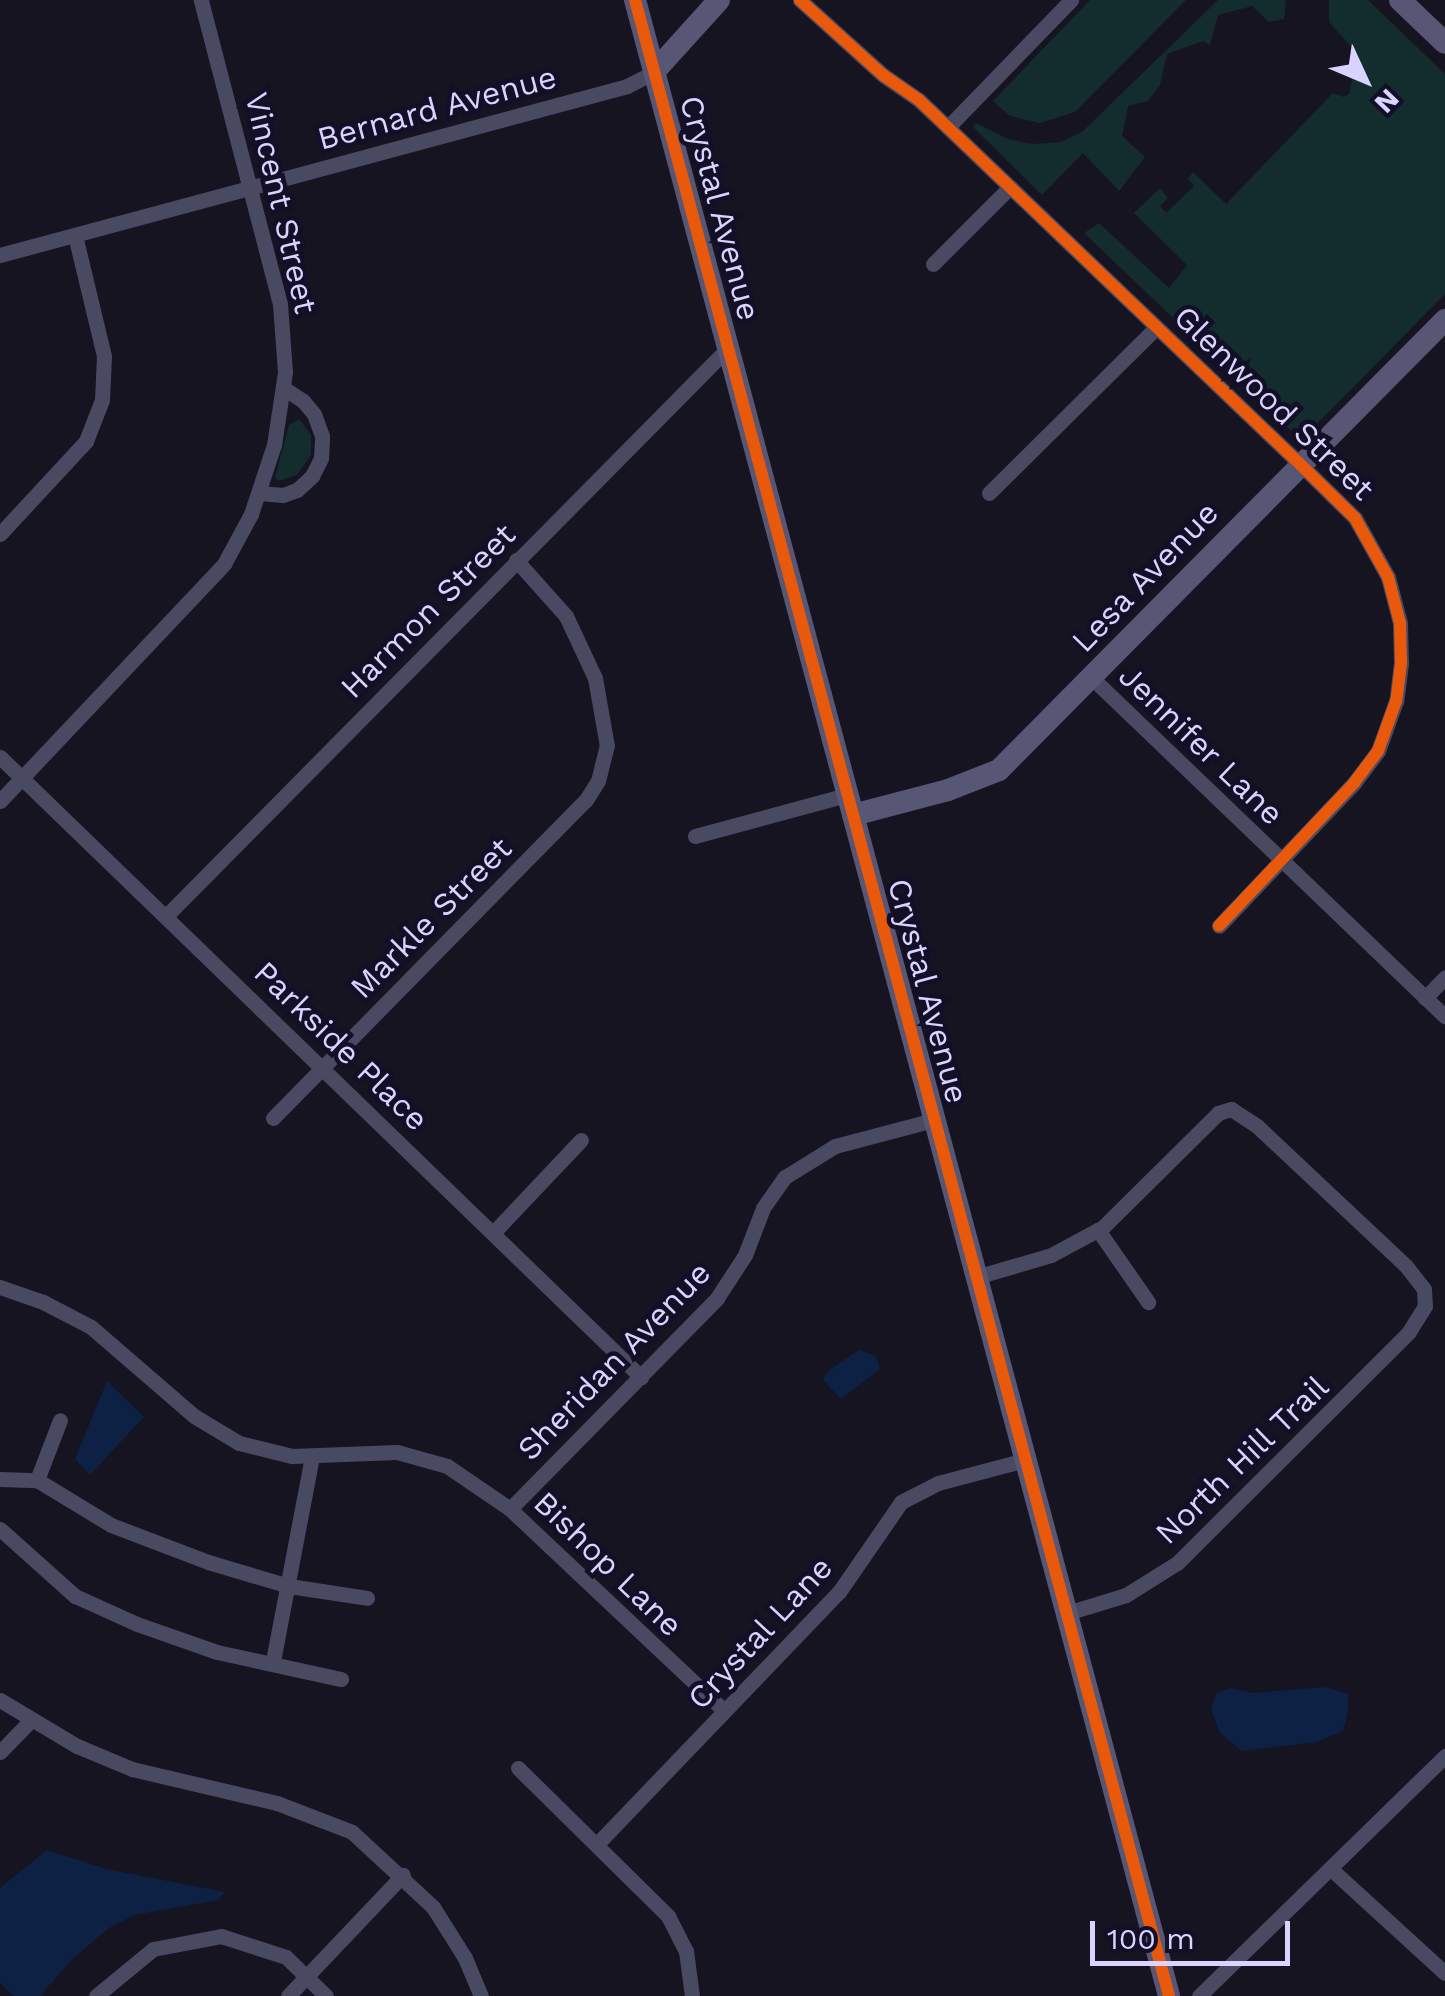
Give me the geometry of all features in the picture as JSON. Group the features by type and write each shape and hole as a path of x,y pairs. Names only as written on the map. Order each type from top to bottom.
{"street":[{"name":"Vincent Street","path":"0,801 198,596 224,564 259,493 274,446 284,388 280,304 201,0"},
{"name":"Crystal Avenue","path":"635,0 1170,1996"},
{"path":"654,72 720,0"},
{"name":"Glenwood Street","path":"800,0 948,127 1355,518 1376,550 1397,604 1401,663 1396,701 1378,751 1354,782 1219,926"},
{"path":"948,127 1071,0"},
{"path":"1400,0 1445,43"},
{"name":"Bernard Avenue","path":"0,256 627,86 654,72"},
{"path":"933,264 1010,187"},
{"path":"0,534 86,441 102,400 102,343 75,236"},
{"name":"Lesa Avenue","path":"850,805 992,774 1444,324"},
{"path":"989,493 1156,328"},
{"name":"Harmon Street","path":"168,915 729,347"},
{"path":"259,493 283,495 297,490 312,476 321,458 322,436 314,414 304,401 284,388"},
{"name":"Markle Street","path":"273,1118 586,800 605,764 600,697 566,616 516,560"},
{"name":"Jennifer Lane","path":"1092,678 1445,1017"},
{"name":"Parkside Place","path":"0,758 168,915 642,1377"},
{"path":"695,836 850,805"},
{"path":"1425,998 1445,977"},
{"name":"North Hill Trail","path":"1067,1613 1126,1595 1177,1564 1376,1369 1409,1332 1425,1306 1424,1289 1406,1266 1257,1126 1231,1110 1218,1112 1098,1230"},
{"name":"Sheridan Avenue","path":"510,1509 642,1377 736,1274 762,1208 785,1177 835,1146 934,1120"},
{"path":"493,1233 581,1140"},
{"path":"976,1278 1051,1255 1098,1230 1148,1302"},
{"name":"Bishop Lane","path":"0,1288 44,1302 92,1327 220,1434 261,1451 312,1456 398,1452 448,1466 510,1509 724,1710"},
{"path":"37,1480 60,1420"},
{"path":"274,1661 312,1456"},
{"name":"Crystal Lane","path":"597,1844 839,1592 901,1502 938,1482 1025,1460"},
{"path":"0,1479 37,1480 111,1525 208,1562 289,1586 367,1598"},
{"path":"0,1529 75,1596 178,1640 342,1678"},
{"path":"0,1700 30,1720 132,1769 277,1803 334,1823 403,1876 451,1931 481,1996"},
{"path":"0,1752 30,1720"},
{"path":"1199,1996 1441,1767"},
{"path":"518,1768 648,1894 678,1932 690,1970 692,1996"},
{"path":"1331,1869 1445,1974"},
{"path":"288,1996 403,1876"},
{"path":"96,1996 153,1949 201,1936 242,1940 272,1950 308,1975 326,1996"}],"green space":[{"path":"1090,0 1186,0 1075,112 1040,123 1010,116 993,101"},
{"path":"1218,0 1286,0 1284,19 1269,22 1252,6 1218,15 1210,45 1203,41 1167,54 1160,85 1148,101 1128,106 1122,136 1145,157 1119,191 1083,153 1042,195 973,127 976,123 1008,139 1032,144 1061,142 1082,132"},
{"path":"1329,0 1368,0 1445,74 1445,294 1301,440 1084,233 1099,223 1169,288 1187,265 1134,213 1160,188 1168,198 1160,206 1166,213 1194,186 1188,179 1193,172 1226,204 1333,93 1344,97 1349,94 1358,54 1329,22"},
{"path":"299,419 311,435 311,455 297,475 278,481 275,477 289,425"}],"water":[{"path":"859,1350 876,1356 880,1369 841,1399 823,1380 828,1371"},
{"path":"107,1381 144,1417 90,1475 75,1459"},
{"path":"1325,1687 1348,1694 1348,1712 1343,1731 1316,1742 1242,1751 1220,1733 1211,1709 1216,1694 1230,1688 1253,1693"},
{"path":"47,1850 106,1869 225,1892 218,1900 134,1915 109,1928 72,1959 40,1996 14,1996 0,1983 0,1888"}],"cycle path":[{"path":"635,0 1169,1996"},
{"path":"800,0 883,75 919,100 1301,465 1355,518 1388,577 1400,623 1401,663 1396,701 1378,751 1355,782 1219,926"}]}
